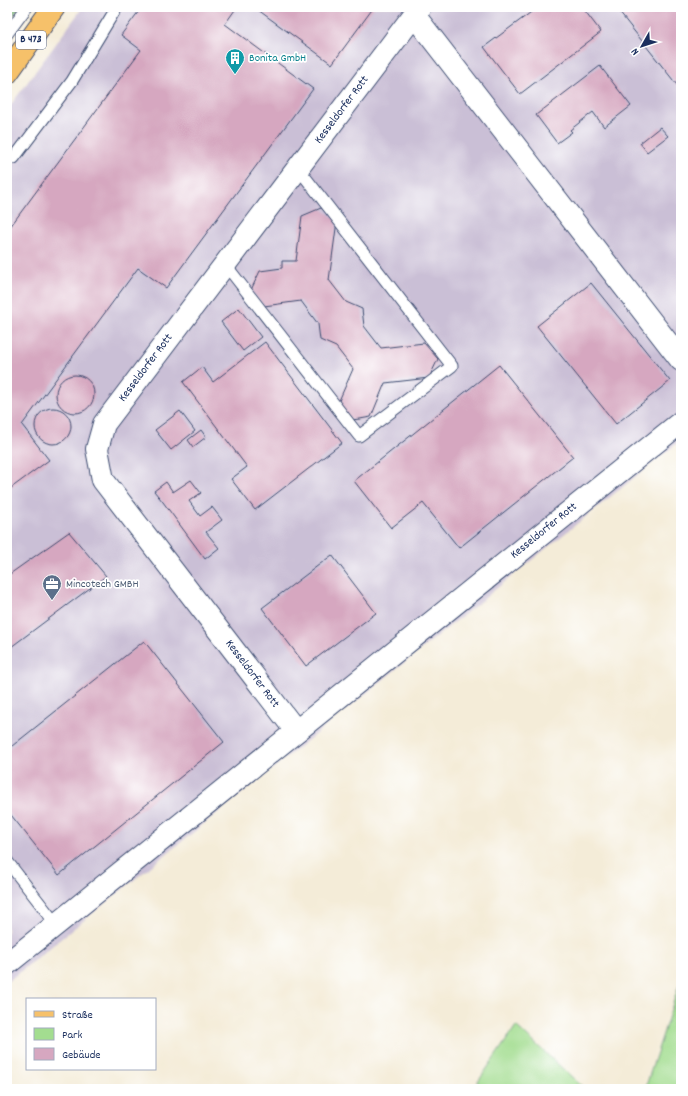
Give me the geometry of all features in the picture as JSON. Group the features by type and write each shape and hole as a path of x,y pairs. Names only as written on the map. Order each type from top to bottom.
{"main road":[{"name":"B 473","path":"7,72 54,7"}],"street":[{"name":"Kesseldorfer Rott","path":"296,731 103,480 97,449 104,424 417,11 681,360"},
{"name":"Kesseldorfer Rott","path":"7,964 681,422"}],"lane":[{"path":"7,34 27,7"},
{"path":"14,158 72,80 117,7"},
{"path":"225,264 359,436 452,366 298,168"},
{"path":"7,861 56,924"}],"shaded area":[{"path":"83,7 681,7 681,440 7,982 7,110"}],"green space":[{"path":"8,7 20,7 7,24 7,9"},
{"path":"681,979 681,1089 645,1089"},
{"path":"516,1026 585,1089 473,1089"}],"building":[{"path":"142,7 237,7 225,24 313,89 166,288 138,268 22,425 49,460 7,491 7,231 141,50 121,35"},
{"path":"254,7 374,7 332,64"},
{"path":"538,7 582,7 601,32 520,94 484,47"},
{"path":"615,7 681,7 681,81 677,85"},
{"path":"600,66 631,106 604,127 593,112 570,130 572,132 557,143 536,115"},
{"path":"660,127 668,136 647,152 640,143"},
{"path":"321,208 337,221 329,280 346,302 362,309 364,326 381,348 424,343 438,359 429,378 385,383 371,417 351,420 338,403 353,369 336,347 320,340 318,324 301,301 264,306 251,290 260,271 282,268 282,261 296,261 302,216"},
{"path":"591,283 670,381 616,424 537,326"},
{"path":"239,308 261,337 243,351 221,322"},
{"path":"265,342 342,443 255,510 231,479 247,467 183,382 202,367 213,382"},
{"path":"499,365 573,457 459,548 423,503 391,528 354,481"},
{"path":"75,375 85,378 91,384 94,394 91,404 85,410 75,413 65,410 59,404 56,394 59,384 65,378"},
{"path":"56,408 66,413 70,419 70,433 66,439 60,443 50,444 40,439 36,433 35,423 40,413 46,409"},
{"path":"180,411 195,431 171,450 155,430"},
{"path":"201,430 206,437 193,447 188,440"},
{"path":"191,480 201,493 189,501 200,516 212,507 222,520 206,532 219,548 205,559 154,491 166,482 173,492"},
{"path":"69,532 106,576 7,650 7,576"},
{"path":"332,555 376,613 306,666 262,608"},
{"path":"144,641 224,742 59,875 7,810 7,750"}],"place":[{"name":"Bonita GmbH","path":"235,75"},
{"name":"Mincotech GMBH","path":"52,601"}]}
